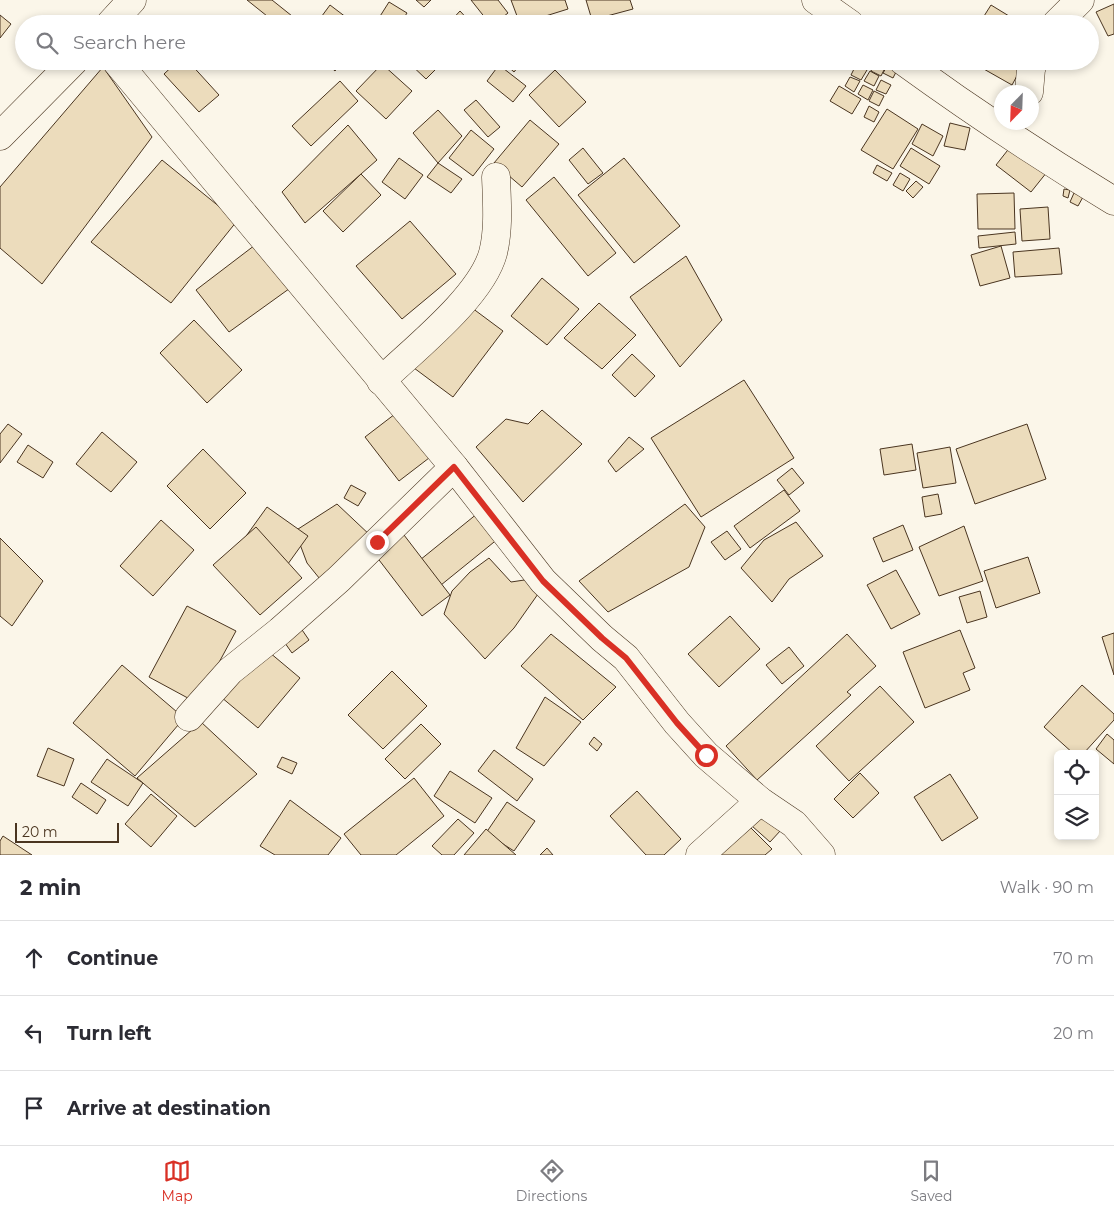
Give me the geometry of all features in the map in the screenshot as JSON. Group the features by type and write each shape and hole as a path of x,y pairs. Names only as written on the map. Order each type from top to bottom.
{"street":[{"path":"118,15 132,0"},
{"path":"816,0 837,15"},
{"path":"1063,15 1080,0"},
{"path":"0,136 65,70"},
{"path":"123,70 454,467 543,581 602,638 626,658 677,723 706,755 760,801 794,824 821,855"},
{"path":"918,70 1025,134 1114,201"},
{"path":"1030,85 1031,70"},
{"path":"381,381 464,302 483,274 492,254 497,227 496,177"},
{"path":"189,717 230,671 280,631 339,579 454,467"},
{"path":"700,855 760,801"}],"building":[{"path":"247,0 272,0 291,15 266,15"},
{"path":"416,0 431,0 424,7"},
{"path":"471,0 498,0 508,13 505,15 483,15"},
{"path":"511,0 565,0 568,9 549,15 517,15"},
{"path":"586,0 630,0 633,9 611,15 590,15"},
{"path":"389,2 407,13 406,15 381,15"},
{"path":"1114,4 1114,34 1108,36 1096,12"},
{"path":"330,5 343,15 323,15"},
{"path":"991,5 1007,15 985,15"},
{"path":"0,15 11,24 0,38"},
{"path":"100,70 105,70 152,137 42,284 0,248 0,187"},
{"path":"168,70 196,70 219,95 199,112 164,74"},
{"path":"376,70 389,70 412,91 386,119 356,91"},
{"path":"416,70 435,70 426,79"},
{"path":"495,70 505,70 526,86 513,102 487,81"},
{"path":"555,70 586,102 559,127 529,95"},
{"path":"854,70 867,70 861,80 851,75"},
{"path":"872,70 884,70 881,76"},
{"path":"885,70 897,70 893,78 883,73"},
{"path":"986,70 1020,70 1012,85"},
{"path":"870,71 879,76 874,86 864,81"},
{"path":"850,77 860,81 854,92 845,86"},
{"path":"881,80 891,85 886,94 876,90"},
{"path":"340,81 358,101 311,146 292,126"},
{"path":"863,85 873,90 868,100 858,94"},
{"path":"839,86 861,99 852,114 830,101"},
{"path":"874,91 884,96 879,106 869,101"},
{"path":"476,100 500,127 488,137 464,110"},
{"path":"869,106 879,112 874,122 864,117"},
{"path":"887,109 918,129 893,169 861,150"},
{"path":"438,110 462,136 438,163 413,133"},
{"path":"530,120 559,144 522,187 494,163"},
{"path":"950,123 970,128 965,150 944,146"},
{"path":"922,124 943,136 933,156 912,144"},
{"path":"348,125 377,160 305,223 282,192"},
{"path":"471,130 494,149 473,176 449,158"},
{"path":"1011,146 1047,172 1031,192 996,165"},
{"path":"583,148 603,173 588,184 569,160"},
{"path":"911,148 940,166 929,184 900,166"},
{"path":"399,158 423,175 405,199 382,182"},
{"path":"624,158 680,226 634,263 578,195"},
{"path":"162,160 237,221 171,303 91,242"},
{"path":"438,163 462,179 451,193 427,177"},
{"path":"877,165 892,173 887,181 873,173"},
{"path":"900,173 910,179 903,191 893,185"},
{"path":"361,174 381,195 343,232 323,211"},
{"path":"554,177 616,253 588,276 526,200"},
{"path":"916,181 923,187 913,198 906,191"},
{"path":"1064,189 1070,190 1068,198 1063,196"},
{"path":"1014,193 1015,229 978,229 977,194"},
{"path":"1074,193 1083,197 1078,206 1070,202"},
{"path":"1048,207 1050,239 1022,241 1020,209"},
{"path":"410,221 456,274 402,319 356,266"},
{"path":"1015,232 1016,244 979,248 978,236"},
{"path":"259,242 293,286 229,332 196,290"},
{"path":"1001,246 1010,278 980,286 971,255"},
{"path":"1059,248 1062,274 1015,277 1013,252"},
{"path":"686,256 722,320 680,367 630,297"},
{"path":"542,278 579,309 547,345 511,316"},
{"path":"464,302 503,331 453,397 414,368"},
{"path":"599,303 636,335 602,369 564,338"},
{"path":"194,320 242,370 207,403 160,353"},
{"path":"632,354 655,376 635,397 612,375"},
{"path":"744,380 794,458 701,517 651,438"},
{"path":"542,410 582,444 523,502 476,447 506,419 528,424"},
{"path":"395,414 429,458 399,481 365,437"},
{"path":"8,424 22,434 0,463 0,434"},
{"path":"1027,424 1046,479 975,504 956,449"},
{"path":"102,432 137,462 111,492 76,464"},
{"path":"629,437 644,449 616,472 608,461"},
{"path":"912,444 916,470 884,475 880,449"},
{"path":"28,445 53,462 43,478 17,462"},
{"path":"950,447 956,483 923,488 917,453"},
{"path":"203,449 246,493 210,529 167,486"},
{"path":"792,468 804,483 789,495 777,480"},
{"path":"351,485 366,493 358,506 344,498"},
{"path":"784,490 800,511 750,548 734,526"},
{"path":"938,494 942,514 925,517 922,497"},
{"path":"337,504 372,537 324,584 307,563 295,531"},
{"path":"685,504 705,527 689,567 608,612 579,581"},
{"path":"267,507 308,536 285,568 244,539"},
{"path":"478,513 499,538 441,585 420,560"},
{"path":"161,520 194,550 153,596 120,566"},
{"path":"796,522 823,556 789,579 772,602 741,568 764,540"},
{"path":"903,525 913,550 883,562 873,538"},
{"path":"964,526 983,581 939,596 919,547"},
{"path":"256,527 302,578 260,615 213,565"},
{"path":"727,531 741,549 725,560 711,542"},
{"path":"404,535 450,595 422,616 376,556"},
{"path":"0,538 43,581 12,626 0,616"},
{"path":"1028,557 1040,593 996,608 984,571"},
{"path":"489,558 511,582 531,579 538,594 514,628 485,659 444,614 452,591 470,572"},
{"path":"896,570 920,614 891,629 867,585"},
{"path":"980,591 987,617 967,623 959,597"},
{"path":"187,606 236,631 197,703 149,677"},
{"path":"730,616 760,649 719,687 688,654"},
{"path":"298,624 309,640 292,653 280,636"},
{"path":"960,630 975,668 963,673 970,690 925,708 903,652"},
{"path":"1114,633 1114,675 1102,637"},
{"path":"551,634 616,687 583,720 521,666"},
{"path":"847,634 876,666 847,692 851,695 757,780 726,746"},
{"path":"263,647 300,678 258,728 221,697"},
{"path":"789,647 804,666 782,684 766,665"},
{"path":"122,665 184,718 135,776 73,723"},
{"path":"392,671 427,706 383,749 348,715"},
{"path":"1082,685 1114,714 1114,720 1087,750 1070,750 1044,727"},
{"path":"880,686 914,722 849,781 816,746"},
{"path":"545,697 581,722 544,766 516,748"},
{"path":"201,722 257,774 195,827 137,778"},
{"path":"421,724 441,744 405,779 385,759"},
{"path":"1107,734 1114,740 1114,764 1099,750 1096,749"},
{"path":"594,737 602,744 597,751 589,744"},
{"path":"48,748 74,759 64,786 37,776"},
{"path":"494,750 533,779 517,801 478,771"},
{"path":"282,757 297,763 292,774 277,767"},
{"path":"107,759 143,783 128,806 91,782"},
{"path":"450,771 492,798 475,823 434,796"},
{"path":"860,773 879,793 853,818 834,799"},
{"path":"950,774 978,818 942,841 914,797"},
{"path":"414,778 444,816 396,855 361,855 344,834"},
{"path":"81,783 106,800 97,814 72,797"},
{"path":"637,791 681,839 664,855 646,855 610,816"},
{"path":"151,794 177,816 151,847 125,824"},
{"path":"290,800 341,838 328,855 275,855 260,846"},
{"path":"507,802 535,821 514,851 486,833"},
{"path":"763,814 781,830 770,842 752,826"},
{"path":"458,819 474,833 454,855 442,855 432,846"},
{"path":"746,823 772,849 765,855 710,855"},
{"path":"486,829 516,855 464,855"},
{"path":"3,836 32,855 0,855 0,841"},
{"path":"547,848 553,855 540,855"}],"route":[{"path":"377,542 454,467 543,581 602,638 626,658 677,723 706,755"}]}
